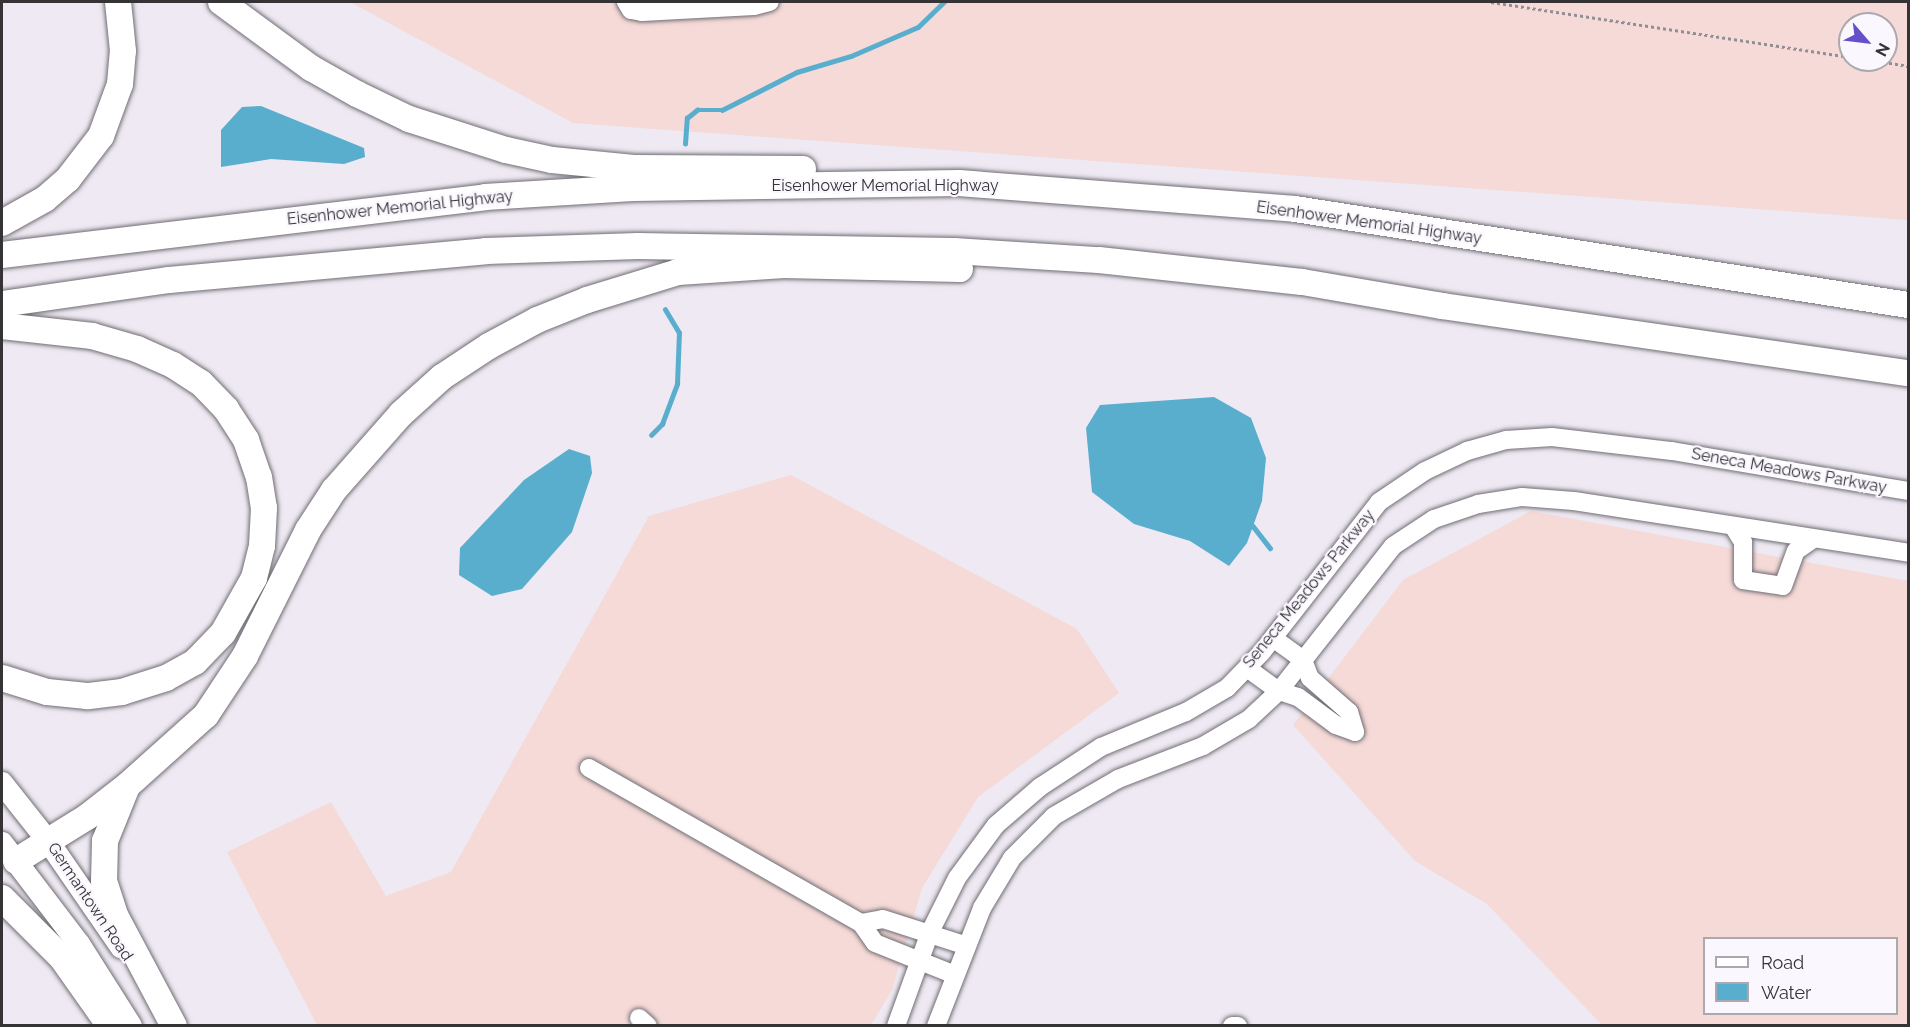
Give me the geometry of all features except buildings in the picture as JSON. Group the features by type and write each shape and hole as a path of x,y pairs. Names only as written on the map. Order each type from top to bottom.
{"highway":[{"path":"2,222 45,199 68,179 101,136 120,84 123,51 118,2"},
{"path":"221,2 311,68 357,94 409,119 506,150 552,160 634,168 788,168 959,183"},
{"name":"Eisenhower Memorial Highway","path":"2,255 485,197 633,188 959,183 1295,209 1908,305"},
{"path":"2,304 169,280 486,251 638,246 954,251 1099,260 1302,282 1442,306 1908,373"},
{"path":"9,852 48,841 128,785 176,745 226,687 308,530 360,456 442,377 537,320 631,284 678,272 729,268 954,269 1097,278 1302,282"},
{"path":"2,326 92,336 137,349 173,364 201,383 226,409 246,440 259,477 264,508 262,546 254,578 223,633 195,662 166,678 122,692 87,696 47,692 2,678"},
{"path":"128,785 105,841 104,881 116,917 174,1026"},
{"path":"2,898 124,1021"}],"main road":[{"name":"Germantown Road","path":"2,783 48,841 174,1026"},
{"name":"Germantown Road","path":"9,852 79,944 124,1021"}],"street":[{"path":"626,2 631,10 642,12 754,6 770,2"},
{"name":"Seneca Meadows Parkway","path":"896,1026 930,932 957,878 996,825 1040,787 1101,747 1186,712 1227,688 1273,638 1379,502 1425,471 1467,451 1506,440 1552,437 1672,451 1908,491"},
{"path":"936,1026 982,908 1012,858 1054,816 1118,779 1203,746 1249,719 1279,691 1393,546 1434,519 1478,504 1522,497 1564,500 1908,553"},
{"path":"1733,526 1743,542 1743,580 1783,586 1796,551 1813,539"},
{"path":"1246,668 1279,691 1298,697 1336,725 1355,732 1349,712 1310,678 1303,660 1273,638"},
{"path":"589,768 861,923 875,944 956,975"},
{"path":"861,923 883,919 930,932 967,946"}],"path":[{"path":"1491,2 1838,55"}],"shaded area":[{"path":"350,2 1908,2 1908,220 573,123"},
{"path":"791,475 1077,629 1119,693 978,797 922,888 892,990 871,1025 317,1025 227,852 331,802 386,896 451,872 649,516"},
{"path":"1531,511 1908,581 1908,1025 1602,1025 1487,904 1415,861 1293,725 1403,580"}],"water":[{"path":"261,106 364,148 365,157 344,164 271,159 221,167 221,130 242,107"},
{"path":"1214,397 1251,418 1266,458 1262,501 1247,543 1229,566 1190,541 1134,524 1092,492 1086,428 1100,405"},
{"path":"569,449 590,456 592,473 572,532 522,589 492,596 459,575 460,548 524,480"}],"waterway":[{"path":"685,144 687,118 697,110 722,110 797,72 851,56 918,27 944,2"},
{"path":"651,435 662,424 677,384 679,333 665,310"},
{"path":"1253,526 1270,548"}]}
